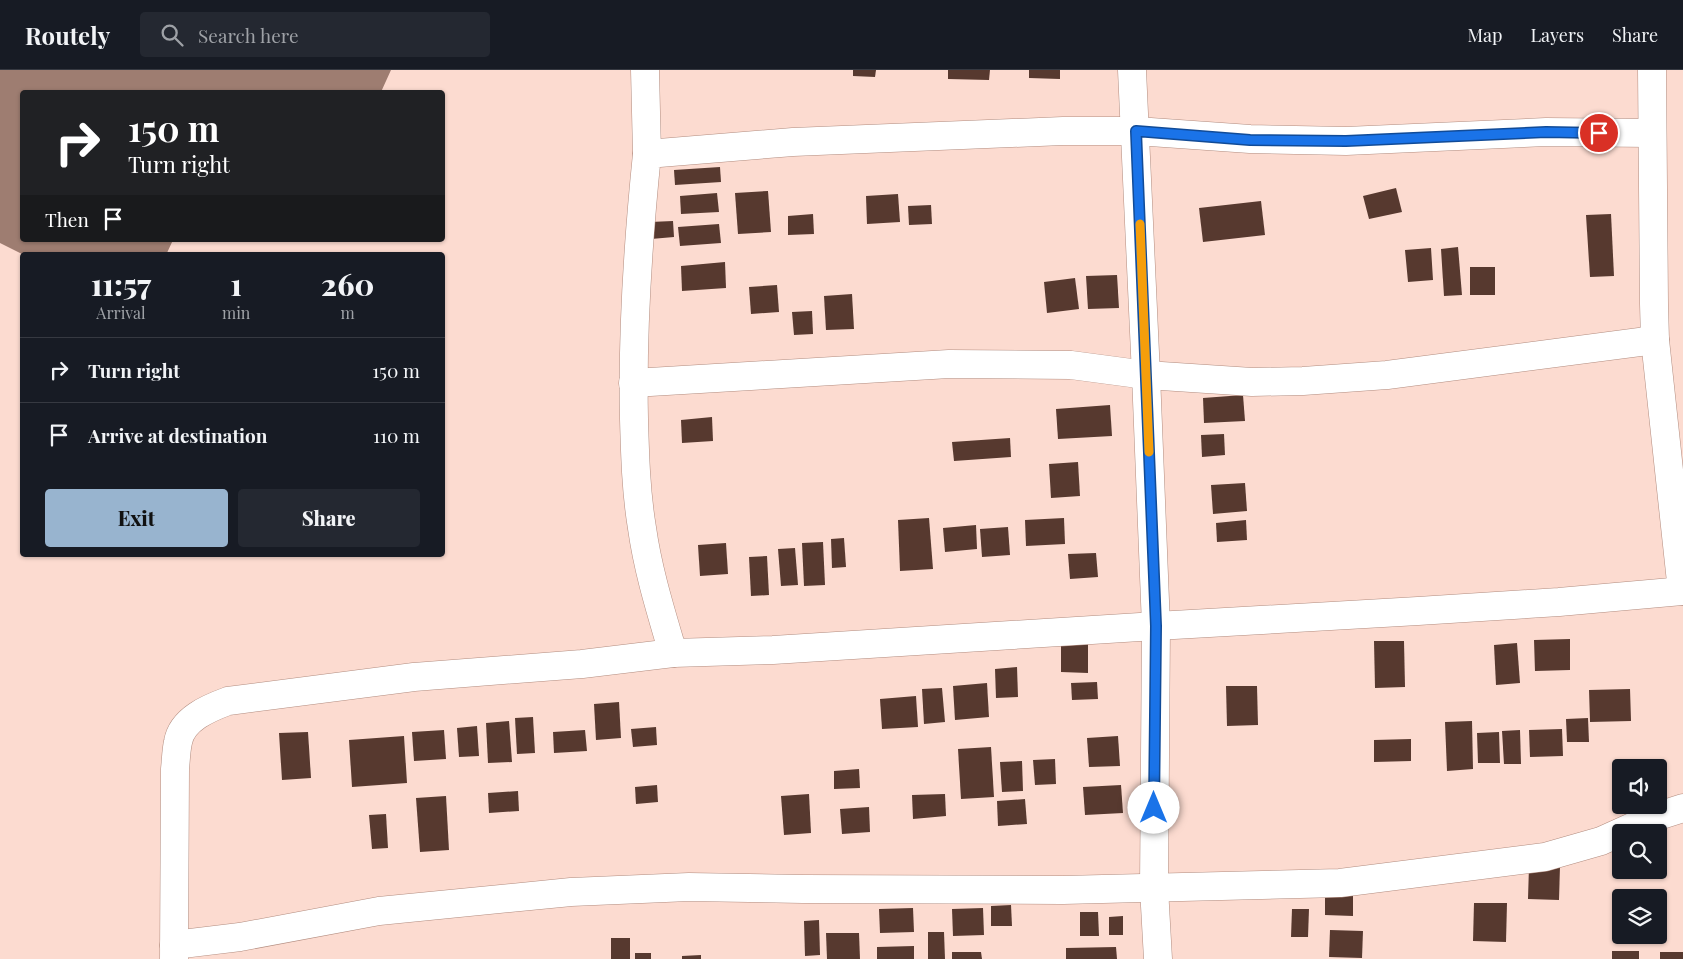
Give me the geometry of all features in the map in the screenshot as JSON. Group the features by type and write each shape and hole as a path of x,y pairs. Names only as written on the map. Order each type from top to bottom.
{"street":[{"path":"645,70 647,154 636,292 633,383 635,464 642,528 652,581 673,653"},
{"path":"1132,70 1156,626 1154,888 1158,959"},
{"path":"1652,70 1655,340 1683,591 1531,604 773,650 673,653 582,664 414,677 228,701 206,709 187,725 178,739 175,769 174,952 240,937 379,911 572,892 689,887 803,889 1154,888 1340,883 1546,857 1600,841 1652,818 1683,808"},
{"path":"647,154 793,142 1063,131 1136,131 1250,140 1346,141 1546,132 1652,133"},
{"path":"633,383 949,364 1071,365 1146,375 1252,382 1322,380 1387,375 1655,340"}],"shaded area":[{"path":"0,70 391,70 382,90 20,90 20,242 172,242 167,252 20,253 0,243"}],"building":[{"path":"853,70 876,70 875,77 853,76"},
{"path":"948,70 990,70 989,80 948,79"},
{"path":"1029,70 1060,70 1060,79 1029,78"},
{"path":"720,167 721,182 675,185 674,170"},
{"path":"1396,188 1402,212 1369,219 1363,196"},
{"path":"768,191 771,232 738,234 735,193"},
{"path":"717,193 719,212 681,214 680,196"},
{"path":"898,194 900,222 867,224 866,196"},
{"path":"1261,201 1265,235 1203,242 1199,208"},
{"path":"931,205 932,224 909,225 908,206"},
{"path":"813,214 814,234 788,235 788,216"},
{"path":"1611,214 1614,276 1590,277 1586,215"},
{"path":"673,221 674,237 651,239 650,222"},
{"path":"719,224 721,243 680,246 678,227"},
{"path":"1458,247 1462,295 1444,296 1441,249"},
{"path":"1431,248 1433,280 1408,282 1405,250"},
{"path":"725,262 726,288 682,291 681,266"},
{"path":"1470,267 1495,267 1495,295 1470,295"},
{"path":"1117,275 1119,308 1088,309 1086,276"},
{"path":"1075,278 1079,309 1047,313 1044,282"},
{"path":"777,285 779,312 751,314 749,287"},
{"path":"852,294 854,329 826,330 824,296"},
{"path":"812,311 813,334 794,335 792,312"},
{"path":"1243,395 1245,421 1204,423 1203,398"},
{"path":"1110,405 1112,436 1058,439 1056,409"},
{"path":"712,417 713,441 682,443 681,420"},
{"path":"1224,434 1225,455 1202,457 1201,435"},
{"path":"1010,438 1011,457 954,461 952,442"},
{"path":"1078,462 1080,496 1051,498 1049,464"},
{"path":"1245,483 1247,511 1213,514 1211,485"},
{"path":"929,518 933,569 900,571 898,520"},
{"path":"1064,518 1065,544 1026,546 1025,520"},
{"path":"1246,520 1247,540 1217,542 1216,523"},
{"path":"976,525 977,549 945,552 943,528"},
{"path":"1008,527 1010,555 982,557 980,529"},
{"path":"844,538 846,567 832,568 831,539"},
{"path":"823,542 825,585 804,586 802,543"},
{"path":"726,543 728,574 700,576 698,545"},
{"path":"795,548 798,585 781,586 778,549"},
{"path":"1096,553 1098,577 1070,579 1068,554"},
{"path":"767,556 769,595 751,596 749,557"},
{"path":"1570,639 1570,670 1535,671 1534,640"},
{"path":"1374,641 1404,641 1405,687 1375,688"},
{"path":"1517,643 1520,683 1496,685 1494,645"},
{"path":"1061,644 1088,644 1088,673 1061,672"},
{"path":"1017,667 1018,697 996,698 995,669"},
{"path":"1097,682 1098,699 1072,700 1071,683"},
{"path":"987,683 989,717 955,720 953,686"},
{"path":"1226,686 1257,686 1258,725 1227,726"},
{"path":"942,688 945,722 924,724 922,689"},
{"path":"1630,689 1631,721 1590,722 1589,690"},
{"path":"916,696 918,727 882,729 880,699"},
{"path":"619,702 621,738 596,740 594,704"},
{"path":"533,717 535,753 517,754 515,718"},
{"path":"1588,718 1589,742 1567,742 1566,719"},
{"path":"509,721 512,762 488,763 486,723"},
{"path":"1472,721 1473,769 1447,771 1445,722"},
{"path":"477,726 479,756 459,757 457,728"},
{"path":"656,727 657,745 633,747 631,729"},
{"path":"1562,729 1563,756 1530,757 1529,730"},
{"path":"444,730 446,759 414,761 412,732"},
{"path":"585,730 587,751 554,753 553,732"},
{"path":"1520,730 1521,764 1504,764 1502,731"},
{"path":"308,732 311,778 282,780 279,733"},
{"path":"1499,732 1500,763 1478,763 1477,733"},
{"path":"404,736 407,783 352,787 349,740"},
{"path":"1118,736 1120,766 1089,767 1087,738"},
{"path":"1411,739 1411,761 1374,762 1374,740"},
{"path":"991,747 994,797 961,799 958,749"},
{"path":"1055,759 1056,784 1035,785 1033,760"},
{"path":"1022,761 1023,791 1002,792 1000,762"},
{"path":"859,769 860,788 834,789 834,771"},
{"path":"657,785 658,802 636,804 635,787"},
{"path":"1121,785 1123,813 1085,815 1083,787"},
{"path":"518,791 519,811 489,813 488,793"},
{"path":"809,794 811,833 784,835 781,796"},
{"path":"945,794 946,816 913,819 912,795"},
{"path":"446,796 449,850 420,852 416,798"},
{"path":"1025,799 1027,824 998,826 997,801"},
{"path":"869,807 870,832 842,834 840,809"},
{"path":"386,814 388,848 372,849 369,815"},
{"path":"1529,866 1560,866 1559,900 1528,899"},
{"path":"1325,887 1353,887 1353,916 1325,915"},
{"path":"1474,903 1507,903 1506,942 1473,941"},
{"path":"1011,905 1012,926 991,926 991,906"},
{"path":"913,908 914,932 880,933 879,909"},
{"path":"983,908 984,935 953,936 952,909"},
{"path":"1292,909 1309,909 1308,937 1291,937"},
{"path":"1080,912 1098,912 1099,936 1080,936"},
{"path":"1123,916 1123,935 1109,935 1109,917"},
{"path":"819,920 820,955 805,956 804,921"},
{"path":"1330,930 1363,931 1362,958 1329,957"},
{"path":"928,932 944,932 945,959 928,959"},
{"path":"826,933 859,933 860,959 827,959"},
{"path":"611,938 630,938 630,959 611,959"},
{"path":"914,946 914,959 877,959 877,947"},
{"path":"1116,947 1117,959 1066,959 1066,948"},
{"path":"1612,951 1639,951 1639,959 1612,959"},
{"path":"952,952 981,952 982,959 952,959"},
{"path":"1660,952 1683,952 1683,959 1660,959"},
{"path":"635,953 651,953 651,959 635,959"},
{"path":"701,955 701,959 682,959 682,956"}],"slow traffic":[{"path":"1140,224 1149,452"}],"route":[{"path":"1154,808 1156,626 1136,131 1250,140 1346,141 1546,132 1599,133"}]}
